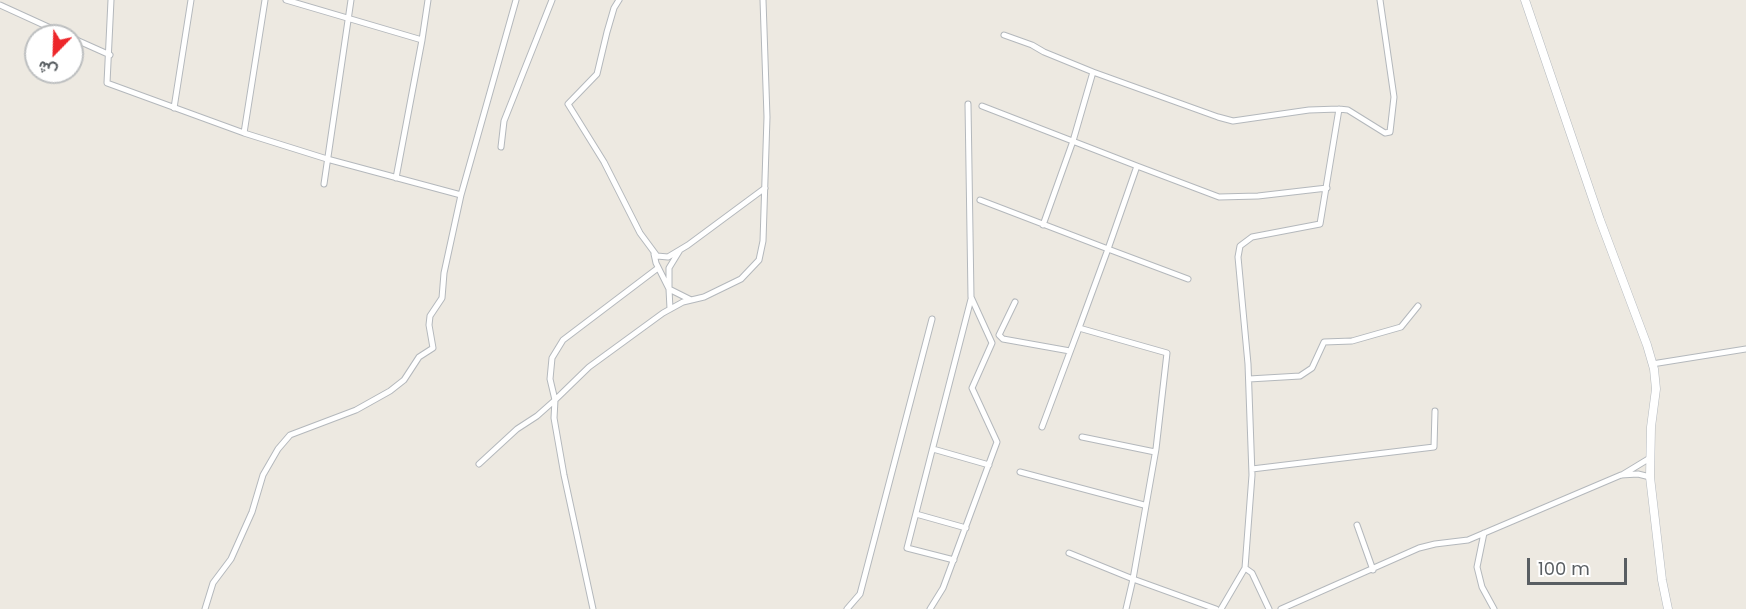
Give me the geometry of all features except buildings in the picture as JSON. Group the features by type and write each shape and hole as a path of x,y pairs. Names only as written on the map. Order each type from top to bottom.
{"street":[{"path":"111,0 107,83 244,133 327,159 461,195"},
{"path":"174,108 191,0"},
{"path":"244,133 265,0"},
{"path":"286,0 422,40"},
{"path":"324,184 351,0"},
{"path":"396,178 428,0"},
{"path":"205,609 213,584 231,559 252,512 263,475 278,449 290,435 356,411 390,392 404,380 418,357 433,348 430,315 442,297 444,273 461,195 516,0"},
{"path":"501,147 504,122 552,0"},
{"path":"619,0 614,8 597,74 568,104 604,162 640,233 657,256 668,257 681,249 765,188"},
{"path":"479,464 518,429 537,416 589,367 670,309 704,297 741,279 759,260 763,241 767,117 763,0"},
{"path":"1004,35 1093,72 1233,121 1309,110 1339,109 1348,110 1385,133 1390,132 1394,97 1380,0"},
{"path":"1525,0 1652,364 1656,389 1651,427 1650,477 1662,580 1668,609"},
{"path":"0,6 41,24"},
{"path":"84,43 110,54"},
{"path":"1043,225 1073,141 1093,72"},
{"path":"954,560 907,548 971,297 968,104"},
{"path":"982,106 1219,197 1258,196 1327,188"},
{"path":"1221,609 1245,568 1252,469 1249,379 1238,257 1240,246 1252,237 1320,225 1339,109"},
{"path":"1042,427 1137,166"},
{"path":"981,200 1188,279"},
{"path":"670,309 669,268 681,249"},
{"path":"654,252 658,268 669,289 691,300"},
{"path":"593,609 554,418 555,400 550,379 552,358 563,340 658,268"},
{"path":"930,609 943,588 997,442 972,388 992,343 971,297"},
{"path":"1015,302 999,335 1003,339 1070,351"},
{"path":"1249,379 1300,376 1312,368 1324,342 1352,341 1401,327 1418,306"},
{"path":"847,609 860,594 932,319"},
{"path":"1079,328 1167,353 1155,452 1126,609"},
{"path":"1652,364 1746,349"},
{"path":"1252,469 1434,447 1435,411"},
{"path":"1082,437 1155,452"},
{"path":"933,450 989,465"},
{"path":"1281,609 1419,548 1468,540 1621,476 1650,458"},
{"path":"1020,472 1144,505"},
{"path":"1621,476 1638,474 1650,477"},
{"path":"916,514 966,528"},
{"path":"1357,525 1373,570"},
{"path":"1484,533 1477,567 1482,587 1494,609"},
{"path":"1069,553 1216,609"},
{"path":"1245,568 1252,573 1269,609"}]}
